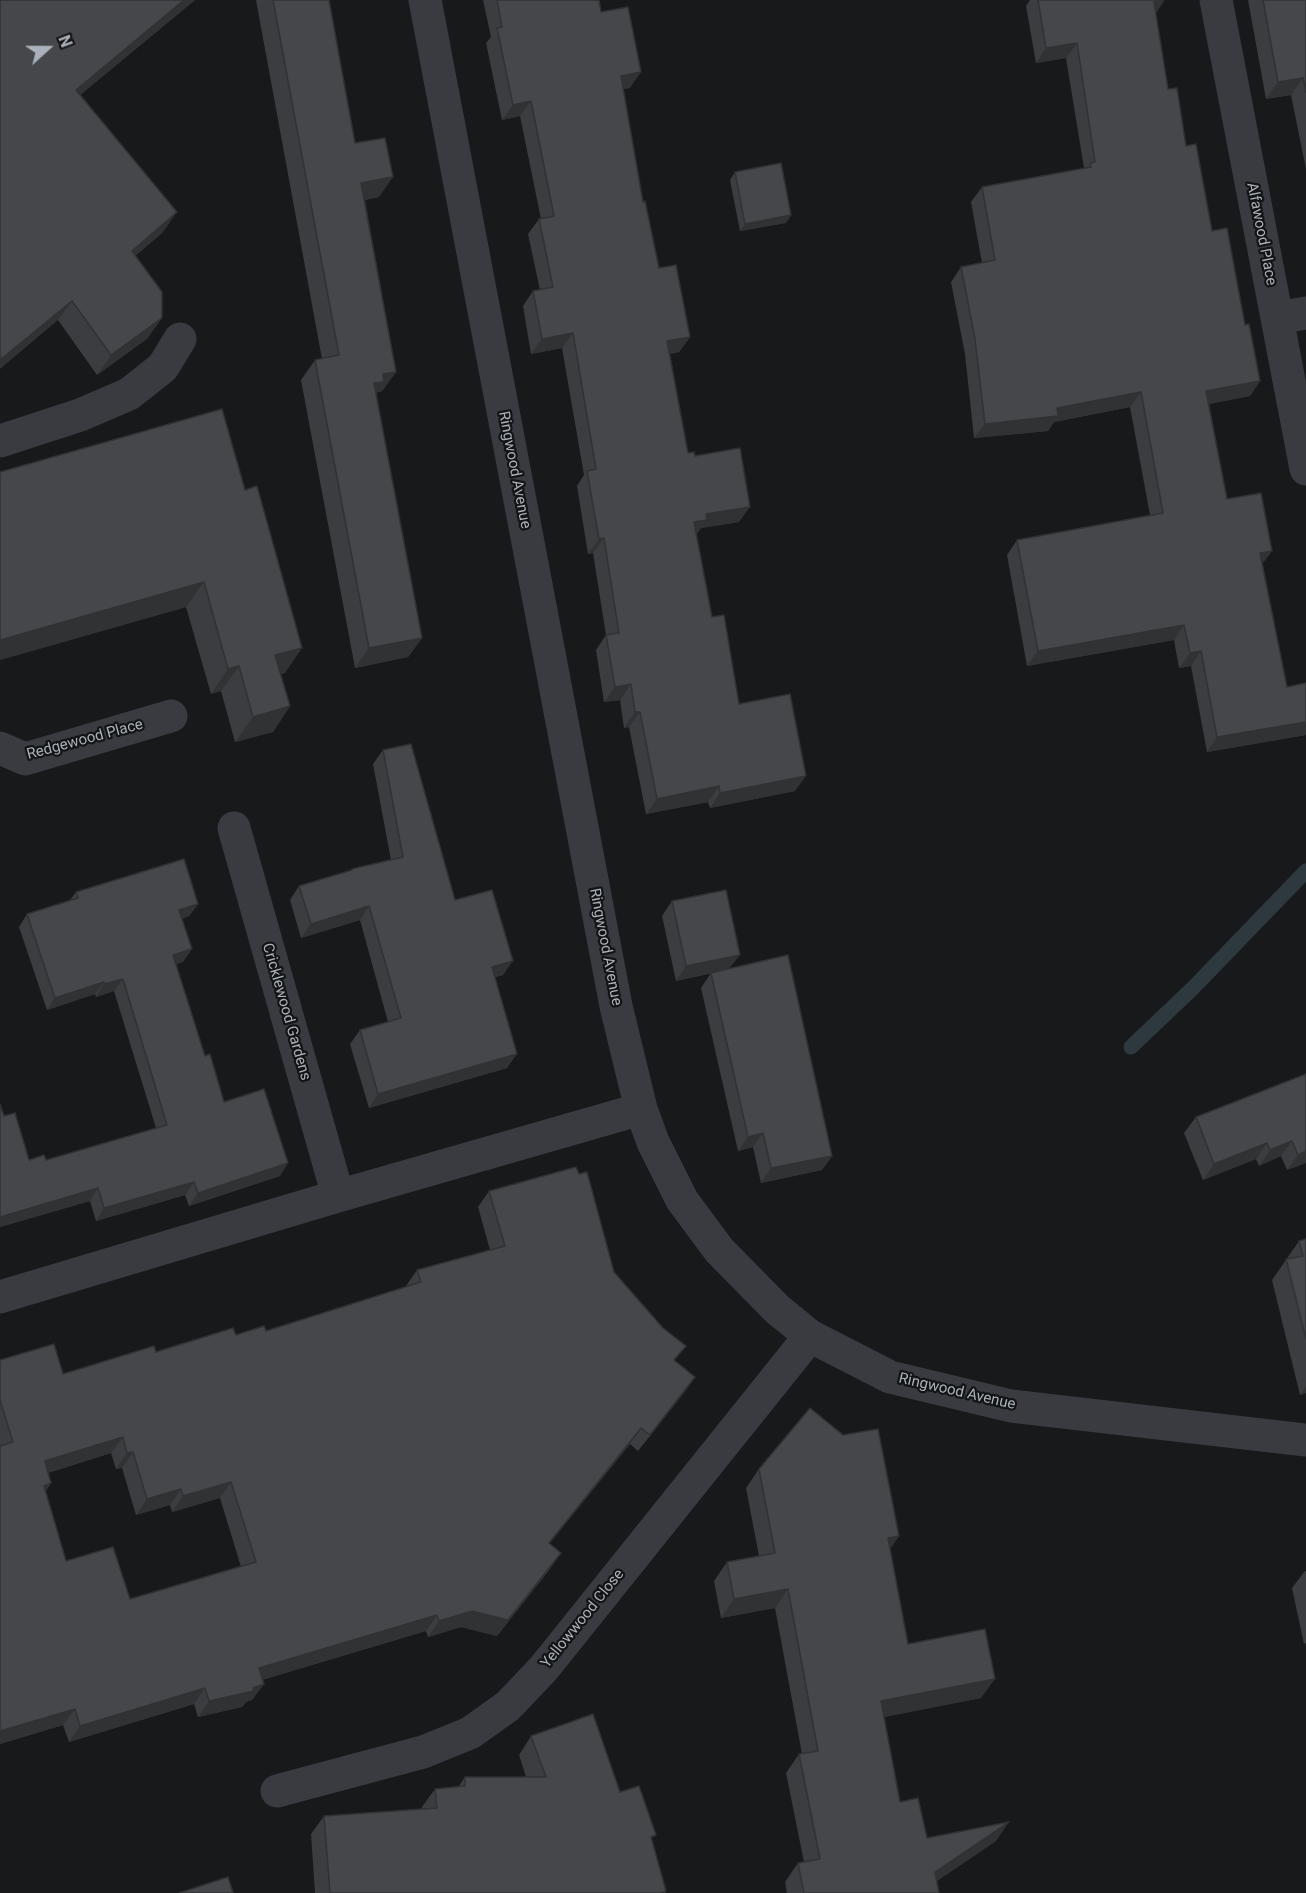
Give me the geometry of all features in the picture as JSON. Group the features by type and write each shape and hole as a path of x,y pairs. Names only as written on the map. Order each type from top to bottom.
{"street":[{"name":"Ringwood Avenue","path":"425,0 616,1006 641,1109 653,1142 682,1200 719,1250 777,1309 810,1336 891,1377 1011,1406 1306,1440"},
{"name":"Alfawood Place","path":"1216,0 1292,316 1306,469"},
{"path":"0,441 80,415 129,394 163,367 180,339"},
{"name":"Redgewood Place","path":"0,748 26,759 171,716"},
{"name":"Cricklewood Gardens","path":"234,828 338,1196"},
{"path":"0,1297 641,1109"},
{"name":"Yellowwood Close","path":"277,1791 423,1752 470,1733 508,1706 544,1668 810,1336"}],"building":[{"path":"0,0 184,0 76,90 177,212 132,251 162,292 162,318 111,355 72,301 0,360"},
{"path":"273,0 329,0 355,143 385,138 393,177 361,183 396,372 383,374 384,382 374,383 422,638 369,648 315,360 339,355"},
{"path":"497,0 599,0 601,12 628,7 641,72 621,76 643,202 645,201 659,268 676,265 690,337 667,341 688,453 694,452 695,456 740,448 750,507 706,514 707,520 694,522 712,617 724,615 739,704 790,694 806,776 720,793 719,786 657,799 640,712 635,712 631,684 615,687 606,635 619,633 604,538 599,539 587,471 596,469 573,333 542,339 533,291 553,287 539,219 554,216 531,101 513,105 497,28 502,27"},
{"path":"1038,0 1164,0 1154,2 1168,89 1177,88 1186,146 1196,144 1212,231 1227,228 1245,325 1249,324 1260,381 1206,391 1227,499 1261,493 1272,551 1260,553 1287,687 1306,683 1306,722 1217,737 1201,651 1190,653 1184,625 1038,651 1017,540 1163,513 1141,392 1057,408 1058,416 985,424 975,339 961,267 995,260 982,187 1091,167 1090,163 1095,162 1077,43 1046,48"},
{"path":"1263,0 1306,0 1306,92 1303,78 1278,82"},
{"path":"781,163 791,215 745,224 735,172"},
{"path":"222,409 245,490 257,486 302,648 275,655 290,706 253,717 239,666 228,669 204,582 0,640 0,472"},
{"path":"411,744 455,900 492,890 513,961 492,967 517,1054 378,1094 360,1030 401,1018 369,906 311,924 299,886 352,869 403,857 383,750"},
{"path":"184,859 198,904 179,910 192,949 173,955 205,1056 210,1054 224,1102 264,1089 288,1163 198,1193 194,1182 104,1208 98,1188 0,1217 0,1104 4,1116 15,1113 29,1160 44,1155 46,1160 167,1125 123,979 104,984 104,982 55,998 27,914 78,898 76,892"},
{"path":"726,890 740,955 686,966 672,901"},
{"path":"788,955 832,1156 771,1168 763,1133 748,1137 711,973"},
{"path":"1306,1074 1306,1151 1298,1155 1292,1141 1270,1150 1267,1143 1214,1164 1196,1117"},
{"path":"576,1167 579,1174 587,1172 614,1272 663,1328 686,1346 674,1360 695,1377 650,1435 641,1428 549,1543 561,1553 508,1620 472,1611 439,1621 437,1615 259,1668 264,1684 253,1688 254,1691 209,1701 205,1688 80,1726 75,1709 0,1731 0,1446 13,1442 0,1400 0,1360 54,1344 63,1374 154,1346 156,1352 233,1328 236,1335 264,1326 266,1331 421,1282 417,1270 505,1246 489,1191","holes":["123,1437 127,1453 133,1452 147,1499 181,1489 183,1496 231,1482 256,1562 130,1599 113,1547 66,1561 44,1486 51,1483 45,1461"]},
{"path":"1306,1239 1306,1339 1286,1259 1303,1256 1299,1241"},
{"path":"810,1408 843,1435 878,1429 899,1536 888,1538 908,1644 985,1629 995,1679 881,1701 900,1802 918,1798 927,1838 1009,1822 935,1872 939,1893 804,1893 798,1863 820,1859 799,1754 818,1751 788,1589 734,1599 727,1562 775,1553 759,1469"},
{"path":"593,1714 620,1792 639,1786 656,1835 651,1837 666,1891 660,1893 330,1893 324,1816 437,1808 435,1789 465,1786 465,1777 546,1777 531,1736"},
{"path":"228,1877 233,1893 179,1893"}],"waterway":[{"path":"1131,1047 1193,988 1306,871"}]}
